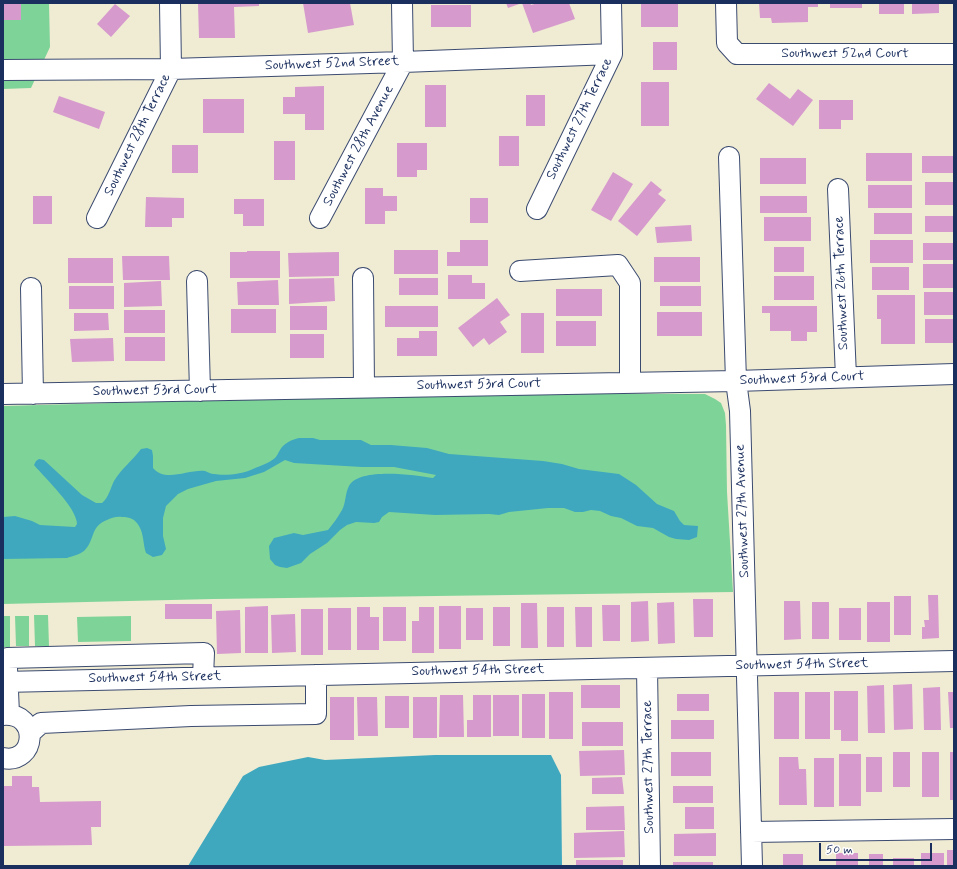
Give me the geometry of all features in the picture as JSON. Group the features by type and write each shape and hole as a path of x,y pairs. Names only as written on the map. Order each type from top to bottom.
{"street":[{"name":"Southwest 28th Terrace","path":"97,218 171,69 170,3"},
{"name":"Southwest 28th Avenue","path":"320,218 403,62 402,3"},
{"name":"Southwest 27th Terrace","path":"537,209 612,54 611,3"},
{"name":"Southwest 52nd Court","path":"726,3 727,43 737,54 954,54"},
{"name":"Southwest 52nd Street","path":"3,70 171,69 612,54"},
{"name":"Southwest 27th Avenue","path":"729,157 736,381 740,411 752,866"},
{"name":"Southwest 26th Terrace","path":"838,189 846,378"},
{"path":"520,271 618,265 630,283 630,382"},
{"path":"363,278 364,387"},
{"path":"197,281 200,390"},
{"path":"31,288 33,394"},
{"name":"Southwest 53rd Court","path":"3,394 736,381 954,374"},
{"path":"3,758 15,758 22,754 30,741 30,733 23,720 16,716 6,714 5,658 204,653 203,677"},
{"name":"Southwest 54th Street","path":"5,682 954,661"},
{"name":"Southwest 27th Terrace","path":"648,668 650,866"},
{"path":"30,733 41,723 191,716 316,714 316,675"},
{"path":"751,832 954,829"}],"green space":[{"path":"3,3 49,3 50,47 31,88 3,89"},
{"path":"481,393 705,394 721,403 725,413 726,425 727,492 733,592 213,599 3,604 3,406"},
{"path":"34,615 48,615 49,646 35,646"},
{"path":"3,616 10,616 10,647 3,647"},
{"path":"15,616 29,616 29,646 16,646"},
{"path":"131,616 131,641 78,642 77,617"}],"water":[{"path":"299,438 313,438 320,440 361,440 371,445 427,448 449,454 543,461 579,469 619,474 636,485 657,504 674,511 684,525 698,526 697,537 689,540 676,539 669,537 653,528 637,526 621,518 611,516 600,511 591,510 575,512 564,508 548,508 509,512 499,515 435,515 389,512 382,517 379,522 356,522 347,525 327,543 310,554 301,563 287,568 280,567 275,565 270,559 269,546 274,538 294,533 303,535 328,530 342,510 349,486 355,480 364,476 375,474 401,474 433,478 436,475 394,467 362,467 294,463 285,460 264,472 245,478 216,481 188,489 178,494 166,506 163,518 163,536 166,549 162,555 153,557 146,553 141,529 134,520 125,517 114,517 98,526 90,543 84,551 78,554 67,558 3,559 3,517 15,516 40,525 75,527 77,524 76,517 72,510 34,465 39,459 44,460 82,495 96,503 102,503 108,496 114,481 141,449 147,448 152,450 153,468 164,475 205,471 218,475 229,475 249,471 267,463 275,458 286,444"},
{"path":"435,755 551,755 561,775 562,866 188,866 243,776 259,767 308,757 325,760"}],"building":[{"path":"3,3 21,3 21,20 3,20"},
{"path":"198,3 259,3 259,6 234,7 235,38 199,38"},
{"path":"303,3 350,3 354,25 308,33"},
{"path":"506,3 522,3 508,8"},
{"path":"522,3 530,3 531,5 538,3 569,3 575,19 533,33"},
{"path":"641,3 678,3 678,27 641,27"},
{"path":"759,3 818,3 818,7 808,7 808,22 772,23 771,18 760,18"},
{"path":"830,3 862,3 862,8 830,8"},
{"path":"879,3 904,3 904,14 879,14"},
{"path":"912,3 939,3 939,13 912,14"},
{"path":"115,4 130,16 111,37 97,24"},
{"path":"431,5 471,5 471,27 431,27"},
{"path":"653,42 677,42 677,70 653,70"},
{"path":"641,82 669,82 669,126 641,126"},
{"path":"769,83 790,99 798,89 813,100 793,126 756,99"},
{"path":"425,85 446,85 446,127 425,127"},
{"path":"324,86 324,130 305,130 305,114 283,114 283,97 295,97 295,87"},
{"path":"526,95 545,95 545,126 526,126"},
{"path":"59,96 105,112 99,129 53,112"},
{"path":"203,99 244,99 244,133 203,133"},
{"path":"819,100 853,100 853,120 841,120 841,129 819,129"},
{"path":"499,136 519,136 519,166 499,166"},
{"path":"274,141 295,141 295,180 274,180"},
{"path":"397,143 427,143 427,170 417,170 417,177 397,177"},
{"path":"172,145 198,145 198,173 172,173"},
{"path":"866,153 912,153 912,181 866,181"},
{"path":"922,156 954,156 954,173 922,173"},
{"path":"760,158 806,158 806,184 760,184"},
{"path":"613,172 633,184 611,221 591,210"},
{"path":"651,181 662,190 658,194 666,200 637,236 618,221"},
{"path":"925,182 954,182 954,205 925,205"},
{"path":"868,185 912,185 912,208 868,208"},
{"path":"365,188 383,188 383,196 397,196 397,211 385,211 385,224 365,224"},
{"path":"33,196 52,196 52,224 33,224"},
{"path":"760,196 807,196 807,213 760,213"},
{"path":"146,197 184,198 184,218 172,218 172,227 145,227"},
{"path":"470,198 488,198 488,223 470,223"},
{"path":"234,199 264,199 264,226 243,226 243,214 234,214"},
{"path":"874,213 912,213 912,234 874,234"},
{"path":"925,216 954,216 954,232 925,232"},
{"path":"764,217 811,217 811,241 764,241"},
{"path":"691,225 692,241 657,243 655,227"},
{"path":"460,240 488,240 488,266 447,266 447,252 460,252"},
{"path":"870,240 913,240 913,263 870,263"},
{"path":"923,243 954,243 954,260 923,260"},
{"path":"774,247 804,247 804,272 774,272"},
{"path":"394,250 438,250 438,274 394,274"},
{"path":"280,251 280,278 230,278 230,252"},
{"path":"339,252 339,276 289,277 288,253"},
{"path":"122,256 169,256 170,280 123,280"},
{"path":"654,257 700,257 700,282 654,282"},
{"path":"68,258 113,258 113,283 68,283"},
{"path":"923,264 954,264 954,288 923,288"},
{"path":"872,267 909,267 909,290 872,290"},
{"path":"448,275 472,275 472,283 485,283 485,299 448,299"},
{"path":"774,276 814,276 814,300 774,300"},
{"path":"334,278 335,301 289,304 289,279"},
{"path":"399,278 438,278 438,295 399,295"},
{"path":"278,280 279,305 238,305 237,282"},
{"path":"161,281 162,306 124,307 124,283"},
{"path":"69,286 114,286 114,309 69,309"},
{"path":"660,286 701,286 701,306 660,306"},
{"path":"556,289 602,289 602,316 556,316"},
{"path":"924,292 954,292 954,315 924,315"},
{"path":"877,295 915,295 915,344 881,344 881,319 877,319"},
{"path":"497,298 510,315 500,322 507,332 489,345 484,338 473,347 458,328"},
{"path":"290,306 327,306 327,330 290,330"},
{"path":"385,306 438,306 438,327 385,327"},
{"path":"762,306 817,306 817,332 807,332 807,341 791,341 791,331 770,331 770,313 762,313"},
{"path":"231,309 276,309 276,333 231,333"},
{"path":"124,310 165,310 165,333 124,333"},
{"path":"657,312 702,312 702,336 657,336"},
{"path":"74,313 108,313 109,330 74,331"},
{"path":"521,313 544,313 544,353 521,353"},
{"path":"925,319 954,319 954,343 925,343"},
{"path":"556,321 596,321 596,346 556,346"},
{"path":"419,331 437,331 437,356 397,356 397,338 419,338"},
{"path":"290,334 324,334 324,358 290,358"},
{"path":"125,337 165,337 165,361 125,361"},
{"path":"113,338 114,361 72,362 70,339"},
{"path":"928,595 938,595 939,638 922,639 922,627 925,627 924,620 929,620"},
{"path":"894,596 911,596 911,635 894,635"},
{"path":"693,599 713,599 713,637 694,637"},
{"path":"648,601 649,641 631,642 631,602"},
{"path":"784,601 800,601 801,639 784,640"},
{"path":"674,602 675,643 658,644 657,603"},
{"path":"812,602 829,602 829,639 812,639"},
{"path":"867,602 890,602 890,642 867,642"},
{"path":"521,603 537,603 538,648 521,648"},
{"path":"165,604 212,604 212,619 165,619"},
{"path":"602,605 620,605 620,641 603,641"},
{"path":"268,606 268,653 245,653 245,607"},
{"path":"439,606 461,606 461,649 439,649"},
{"path":"357,607 370,607 370,617 379,617 379,650 357,650"},
{"path":"383,607 406,607 406,641 383,641"},
{"path":"419,607 434,607 434,653 412,653 412,621 419,621"},
{"path":"493,607 510,607 510,646 493,646"},
{"path":"547,607 564,607 564,647 547,647"},
{"path":"575,607 592,607 592,647 576,647"},
{"path":"328,608 351,608 351,650 328,650"},
{"path":"466,608 483,608 483,640 466,640"},
{"path":"839,608 861,608 861,640 839,640"},
{"path":"301,609 323,609 323,655 301,655"},
{"path":"240,610 241,653 217,654 216,611"},
{"path":"295,614 296,652 272,653 271,615"},
{"path":"912,684 913,729 894,730 893,685"},
{"path":"581,685 620,685 620,708 581,708"},
{"path":"884,685 885,733 868,733 867,686"},
{"path":"940,687 941,730 924,730 923,688"},
{"path":"834,691 858,691 858,741 841,741 841,730 834,730"},
{"path":"549,692 573,692 573,739 549,739"},
{"path":"774,692 799,692 799,739 774,739"},
{"path":"805,692 830,692 830,739 805,739"},
{"path":"948,692 954,692 954,728 950,728"},
{"path":"522,694 545,694 545,738 522,738"},
{"path":"677,694 709,694 709,711 677,711"},
{"path":"440,695 463,695 464,737 439,737"},
{"path":"473,695 491,695 491,737 467,737 467,720 473,720"},
{"path":"493,695 519,695 519,736 493,736"},
{"path":"385,696 409,696 409,728 385,728"},
{"path":"330,697 354,697 354,740 330,740"},
{"path":"357,697 377,697 378,736 358,736"},
{"path":"413,697 437,697 437,738 413,738"},
{"path":"671,720 714,720 714,739 671,739"},
{"path":"582,722 623,722 623,746 582,746"},
{"path":"624,750 625,775 580,776 579,751"},
{"path":"671,752 711,752 711,776 671,776"},
{"path":"893,752 910,752 910,787 893,787"},
{"path":"922,752 939,752 939,797 922,797"},
{"path":"950,752 954,752 954,800 950,800"},
{"path":"839,754 861,754 861,806 839,806"},
{"path":"779,757 798,757 799,769 806,769 807,805 779,805"},
{"path":"866,757 882,757 882,792 866,792"},
{"path":"814,758 834,758 834,807 814,807"},
{"path":"12,776 32,776 32,787 39,787 40,802 101,801 101,827 91,827 92,845 3,846 3,786 12,786"},
{"path":"622,777 624,794 592,794 592,778"},
{"path":"673,786 713,786 713,803 673,803"},
{"path":"624,806 625,830 586,830 586,807"},
{"path":"685,807 714,807 714,829 685,829"},
{"path":"624,831 625,857 574,858 574,833"},
{"path":"716,833 716,856 674,856 674,834"},
{"path":"947,850 954,850 954,866 947,866"},
{"path":"836,853 858,853 858,866 836,866"},
{"path":"921,853 944,853 944,866 921,866"},
{"path":"783,854 803,854 803,866 783,866"},
{"path":"869,854 883,854 883,866 869,866"},
{"path":"893,858 914,858 914,866 893,866"},
{"path":"576,860 623,860 623,866 576,866"},
{"path":"673,862 713,862 713,866 673,866"}]}
